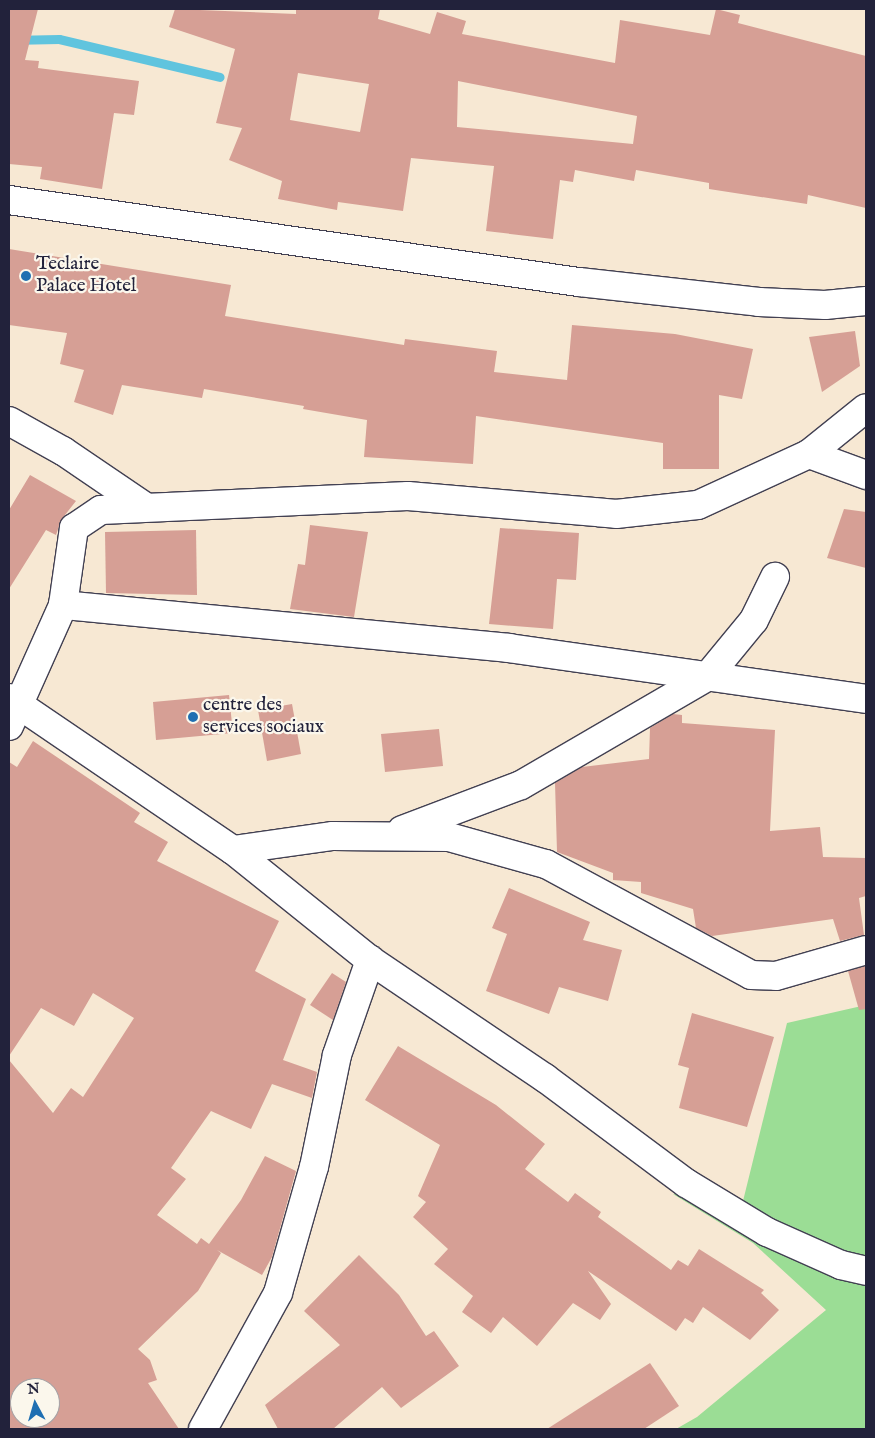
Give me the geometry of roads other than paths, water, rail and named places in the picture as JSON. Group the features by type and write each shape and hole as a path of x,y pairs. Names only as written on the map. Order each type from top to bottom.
{"street":[{"path":"9,200 589,283 759,302 825,305 866,301"},
{"path":"866,408 809,454 698,505 616,514 408,496 144,506 101,510 74,528 63,606 13,710 233,850 370,960 546,1078 686,1183 767,1232 841,1265 866,1271"},
{"path":"9,421 63,451 144,506"},
{"path":"809,454 866,475"},
{"path":"387,836 522,786 708,676 754,620 775,577"},
{"path":"63,606 509,648 866,698"},
{"path":"233,850 333,836 449,836 546,864 751,975 776,976 866,950"},
{"path":"203,1429 278,1293 314,1167 338,1055 370,960"}],"waterway":[{"path":"9,40 59,39 220,77"}],"place":[{"name":"Teclaire Palace Hotel","path":"26,276"},
{"name":"centre des services sociaux","path":"193,717"}]}
